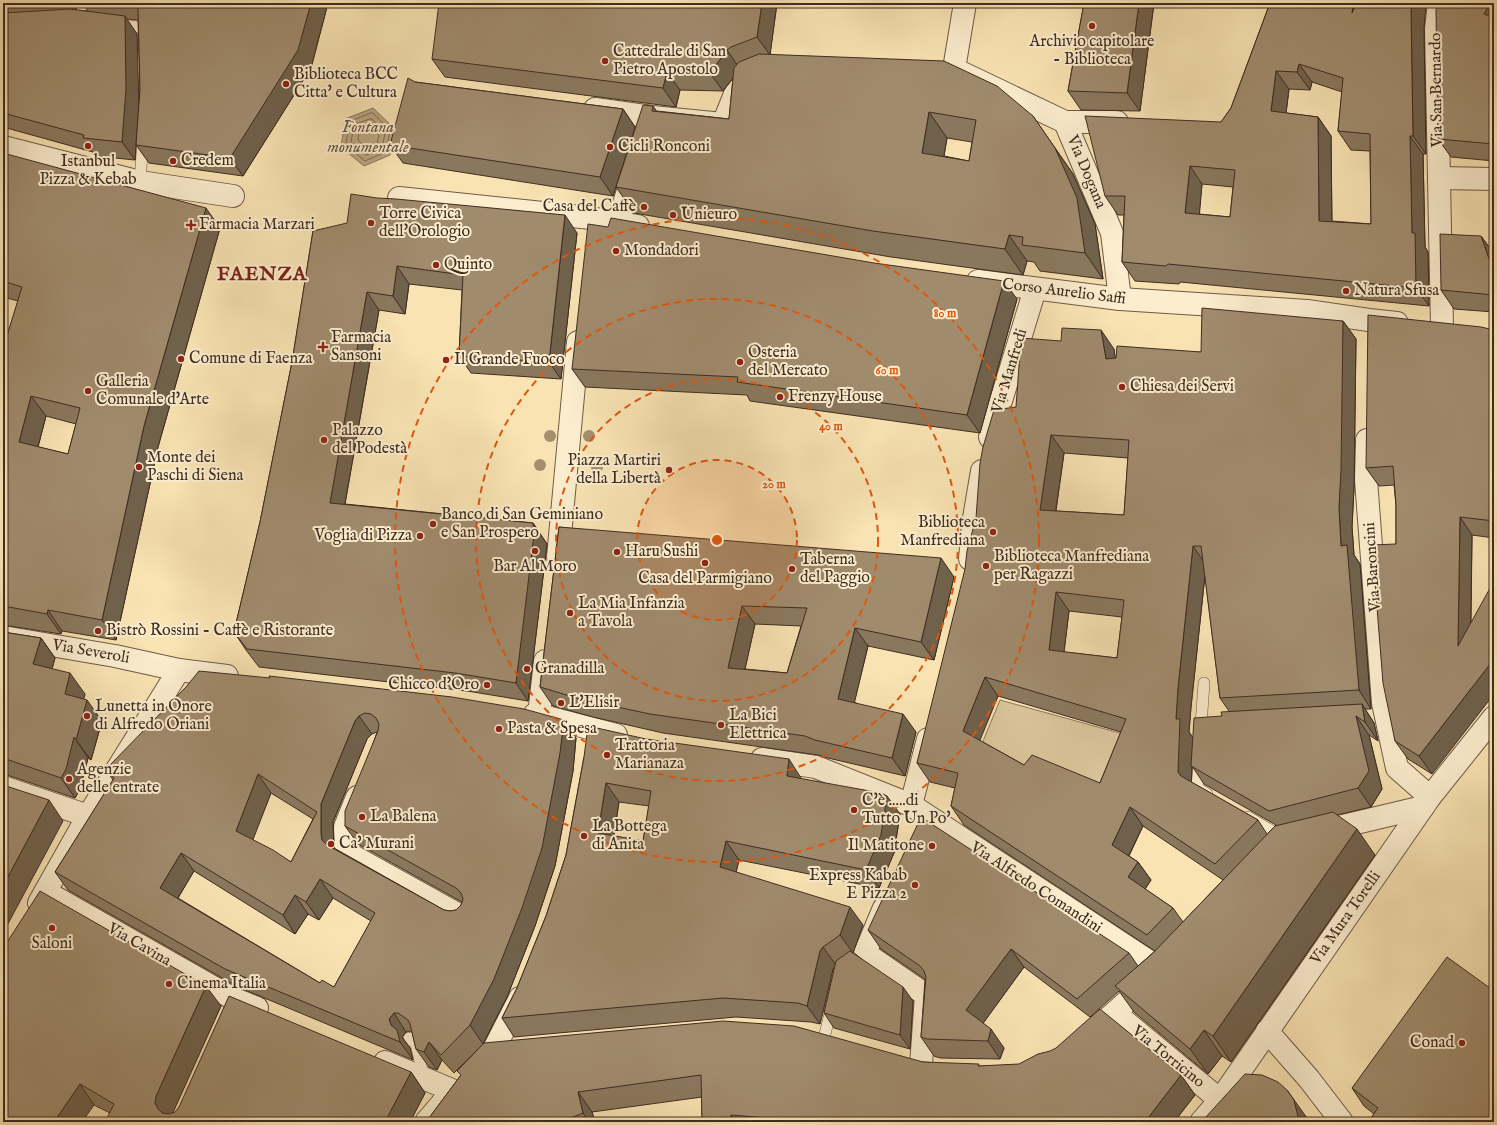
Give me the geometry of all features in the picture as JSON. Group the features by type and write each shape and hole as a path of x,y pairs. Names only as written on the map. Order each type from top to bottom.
{"street":[{"name":"Via San Bernardo","path":"1439,3 1436,29 1439,178 1453,328"},
{"path":"964,9 954,69 1065,122"},
{"path":"575,107 723,124 734,94 749,77 762,72"},
{"path":"618,222 652,117"},
{"name":"Via Dogana","path":"1120,299 1112,233 1065,122 1136,124"},
{"path":"3,147 140,182 233,196"},
{"path":"1439,178 1494,179"},
{"path":"399,198 591,218 657,229"},
{"path":"589,241 591,218"},
{"name":"Corso Aurelio Saffi","path":"958,279 1120,299 1307,311 1368,330 1453,328"},
{"name":"Via Manfredi","path":"967,577 973,524 984,463 1035,289"},
{"path":"556,577 570,413 580,324"},
{"name":"Via Baroncini","path":"1367,418 1366,480 1383,703 1382,715 1397,768 1427,802"},
{"name":"Via Severoli","path":"3,637 115,656 179,670 246,678"},
{"path":"539,715 548,638"},
{"path":"30,917 46,892 88,816 179,670"},
{"path":"517,711 633,738"},
{"name":"Via Mura Torelli","path":"1201,1122 1220,1100 1427,802 1494,716"},
{"path":"918,816 932,721"},
{"path":"587,751 590,729"},
{"name":"Via Alfredo Comandini","path":"746,757 816,767 918,816 1162,970"},
{"path":"365,778 345,827 346,852 463,917"},
{"path":"3,787 88,816"},
{"path":"1271,857 1287,840 1427,802"},
{"path":"893,887 862,956 926,995 930,1067 899,1059"},
{"name":"Via Cavina","path":"46,892 234,1008 273,1015"},
{"path":"1074,1049 1162,970 1178,953"},
{"path":"426,1122 492,1051 518,1002 527,980"},
{"name":"Via Torricino","path":"1115,1013 1220,1100"},
{"path":"1267,1031 1309,1079 1342,1122"},
{"path":"803,1034 846,1044"},
{"path":"492,1051 519,1048"},
{"path":"367,1054 454,1091"}],"lane":[{"path":"82,3 79,20 144,28 144,52"},
{"path":"140,182 144,130"},
{"path":"1204,683 1201,729 1216,724"},
{"path":"1199,748 1197,788 1216,799"},
{"path":"1235,810 1287,840"},
{"path":"824,1038 835,992"},
{"path":"409,1038 416,1044 424,1078"}],"shaded area":[{"path":"1000,700 1134,737 1109,793 1037,779 981,746"}],"water":[{"name":"Fontana monumentale","path":"373,108 395,129 390,155 364,166 341,147 345,119"}],"building":[{"path":"131,3 311,3 298,50 230,158 136,145 140,89 138,7"},
{"name":"Cattedrale di San Pietro Apostolo","path":"439,3 762,3 757,37 727,50 710,73 667,72 663,88 432,59"},
{"path":"1084,3 1139,3 1127,93 1068,91"},
{"path":"1270,3 1353,3 1352,13 1357,3 1412,3 1413,136 1410,136 1412,233 1415,233 1416,288 1168,264 1166,266 1122,262 1125,196 1105,196 1085,116 1221,122 1231,108","holes":["1299,64 1343,78 1338,131 1370,134 1371,224 1319,221 1318,117 1271,111 1276,71 1297,72","1190,166 1235,170 1230,217 1185,213"]},
{"path":"1437,3 1490,3 1484,14 1494,18 1494,144 1438,139"},
{"path":"70,9 125,16 126,89 122,142 83,138 84,135 3,113 3,13"},
{"path":"759,54 944,61 997,86 1033,116 1055,148 1077,198 1085,253 1022,245 1023,237 1009,235 1005,249 873,231 616,187 643,105 653,106 652,111 729,119 734,68 739,62","holes":["929,112 976,120 969,161 922,153"]},
{"path":"408,78 415,82 623,109 600,177 390,145"},
{"path":"3,153 206,208 144,426 102,620 48,610 47,614 3,606 3,349 22,287 3,281","holes":["31,396 80,408 68,454 19,442"]},
{"path":"351,194 377,198 565,215 549,362 459,356 463,275 397,266 393,296 367,292 330,503 533,523 533,526 535,526 516,683 455,673 247,649 234,632 260,522 292,362 313,231 347,223"},
{"path":"611,218 874,263 1004,281 967,415 737,382 738,377 572,369 588,224 608,227"},
{"path":"1440,234 1481,236 1494,273 1494,295 1441,290"},
{"path":"1202,308 1343,321 1339,508 1341,546 1347,545 1359,690 1220,698 1201,546 1193,546 1178,688 1176,719 1180,719 1178,772 1181,776 1258,820 1215,864 1130,807 1112,845 1138,862 1128,877 1173,908 1147,935 951,806 958,773 917,763 965,569 967,551 976,518 980,463 983,447 994,410 1016,407 1021,338 1061,341 1062,328 1101,330 1106,359 1116,358 1117,346 1201,352","holes":["1051,435 1129,440 1124,515 1040,510","1056,592 1124,600 1117,658 1049,650","985,677 1126,719 1100,783 1032,755 1024,765 963,731"]},
{"path":"1368,315 1481,327 1494,330 1494,521 1460,517 1458,646 1494,581 1494,659 1419,756 1395,741 1383,683 1372,545 1396,544 1396,505 1393,466 1366,468"},
{"path":"559,527 941,558 921,642 855,628 838,699 903,714 892,758 815,740 805,736 650,714 580,699 540,687","holes":["742,606 807,608 787,673 728,668"]},
{"path":"3,632 41,638 33,664 70,673 65,694 87,700 76,740 74,737 66,769 61,778 3,758"},
{"path":"199,671 270,678 269,676 452,697 524,709 564,720 560,753 542,848 522,908 494,979 470,1025 441,1055 429,1042 424,1052 416,1049 408,1020 398,1013 394,1013 389,1019 391,1025 397,1030 400,1042 225,969 55,872 114,778 107,771 110,765 186,687","holes":["365,713 371,714 376,718 379,724 378,731 345,811 345,826 456,888 461,893 463,899 461,905 456,910 444,910 327,845 322,840 321,804 355,721 359,716","258,774 317,812 291,862 273,850 236,831","181,853 283,915 295,895 306,902 320,879 375,913 334,987 322,980 320,983 160,888"]},
{"path":"1362,704 1365,722 1356,716 1369,771 1358,788 1269,811 1191,766 1194,718 1222,716 1221,712"},
{"path":"588,726 646,739 789,759 787,776 881,793 887,796 881,835 866,870 726,841 720,867 850,907 840,935 823,947 820,951 807,1006 798,1003 723,998 502,1018 517,988 546,916 566,855 584,757","holes":["606,783 651,791 643,841 598,833"]},
{"path":"3,785 49,800 3,886"},
{"path":"1333,812 1357,829 1213,1036 1204,1030 1190,1049 1115,986 1153,953 1275,826"},
{"path":"921,817 1129,953 1077,999 1011,949 966,1010 991,1029 988,1041 927,1039 921,1037 926,977 924,971 920,966 868,930"},
{"path":"40,891 206,986 156,1096 155,1103 162,1113 169,1114 175,1112 179,1107 229,996 411,1072 385,1122 105,1122 114,1104 80,1084 54,1122 3,1122 3,947"},
{"path":"850,951 903,987 900,1035 824,1013 836,961"},
{"path":"1447,957 1494,991 1494,1122 1368,1122 1378,1108 1352,1088"},
{"path":"1100,1009 1181,1075 1145,1122 815,1122 731,1115 731,1122 702,1122 701,1075 578,1092 583,1113 561,1122 426,1122 461,1075 457,1071 484,1043 723,1021 794,1026 923,1062 979,1064 978,1066 1019,1064 1038,1054 1056,1048"},
{"path":"1245,1074 1262,1075 1278,1082 1287,1090 1294,1100 1298,1122 1204,1122 1205,1118"}],"place":[{"name":"Archivio capitolare - Biblioteca","path":"1092,26"},
{"name":"Cattedrale di San Pietro Apostolo","path":"605,61"},
{"name":"Biblioteca BCC Citta' e Cultura","path":"286,84"},
{"name":"Istanbul Pizza & Kebab","path":"88,146"},
{"name":"Cicli Ronconi","path":"610,147"},
{"name":"Credem","path":"173,161"},
{"name":"Casa del Caffè","path":"644,207"},
{"name":"Unieuro","path":"673,215"},
{"name":"Torre Civica dell'Orologio","path":"371,223"},
{"name":"Farmacia Marzari","path":"191,225"},
{"name":"Mondadori","path":"616,251"},
{"name":"Quinto","path":"436,265"},
{"name":"Natura Sfusa","path":"1346,291"},
{"name":"Farmacia Sansoni","path":"323,347"},
{"name":"Comune di Faenza","path":"181,359"},
{"name":"Il Grande Fuoco","path":"446,360"},
{"name":"Osteria del Mercato","path":"740,362"},
{"name":"Chiesa dei Servi","path":"1122,387"},
{"name":"Galleria Comunale d'Arte","path":"88,391"},
{"name":"Frenzy House","path":"780,397"},
{"name":"Palazzo del Podestà","path":"324,440"},
{"name":"Monte dei Paschi di Siena","path":"139,467"},
{"name":"Piazza Martiri della Libertà","path":"669,470"},
{"name":"Banco di San Geminiano e San Prospero","path":"433,524"},
{"name":"Biblioteca Manfrediana","path":"993,532"},
{"name":"Voglia di Pizza","path":"420,536"},
{"name":"Bar Al Moro","path":"535,551"},
{"name":"Haru Sushi","path":"617,552"},
{"name":"Casa del Parmigiano","path":"705,563"},
{"name":"Biblioteca Manfrediana per Ragazzi","path":"986,566"},
{"name":"Taberna del Paggio","path":"792,569"},
{"name":"La Mia Infanzia a Tavola","path":"570,613"},
{"name":"Bistrò Rossini - Caffè e Ristorante","path":"98,631"},
{"name":"Granadilla","path":"527,669"},
{"name":"Chicco d'Oro","path":"487,685"},
{"name":"L'Elisir","path":"561,703"},
{"name":"Lunetta in Onore di Alfredo Oriani","path":"87,716"},
{"name":"La Bici Elettrica","path":"721,725"},
{"name":"Pasta & Spesa","path":"499,729"},
{"name":"Trattoria Marianaza","path":"607,755"},
{"name":"Agenzie delle entrate","path":"69,779"},
{"name":"C'è .....di Tutto Un Po'","path":"854,810"},
{"name":"La Balena","path":"362,817"},
{"name":"La Bottega di Anita","path":"584,836"},
{"name":"Ca' Murani","path":"331,844"},
{"name":"Il Matitone","path":"932,846"},
{"name":"Express Kabab E Pizza 2","path":"915,885"},
{"name":"Saloni","path":"52,928"},
{"name":"Cinema Italia","path":"169,984"},
{"name":"Conad","path":"1462,1043"}],"district":[{"name":"FAENZA","path":"262,274"}]}
